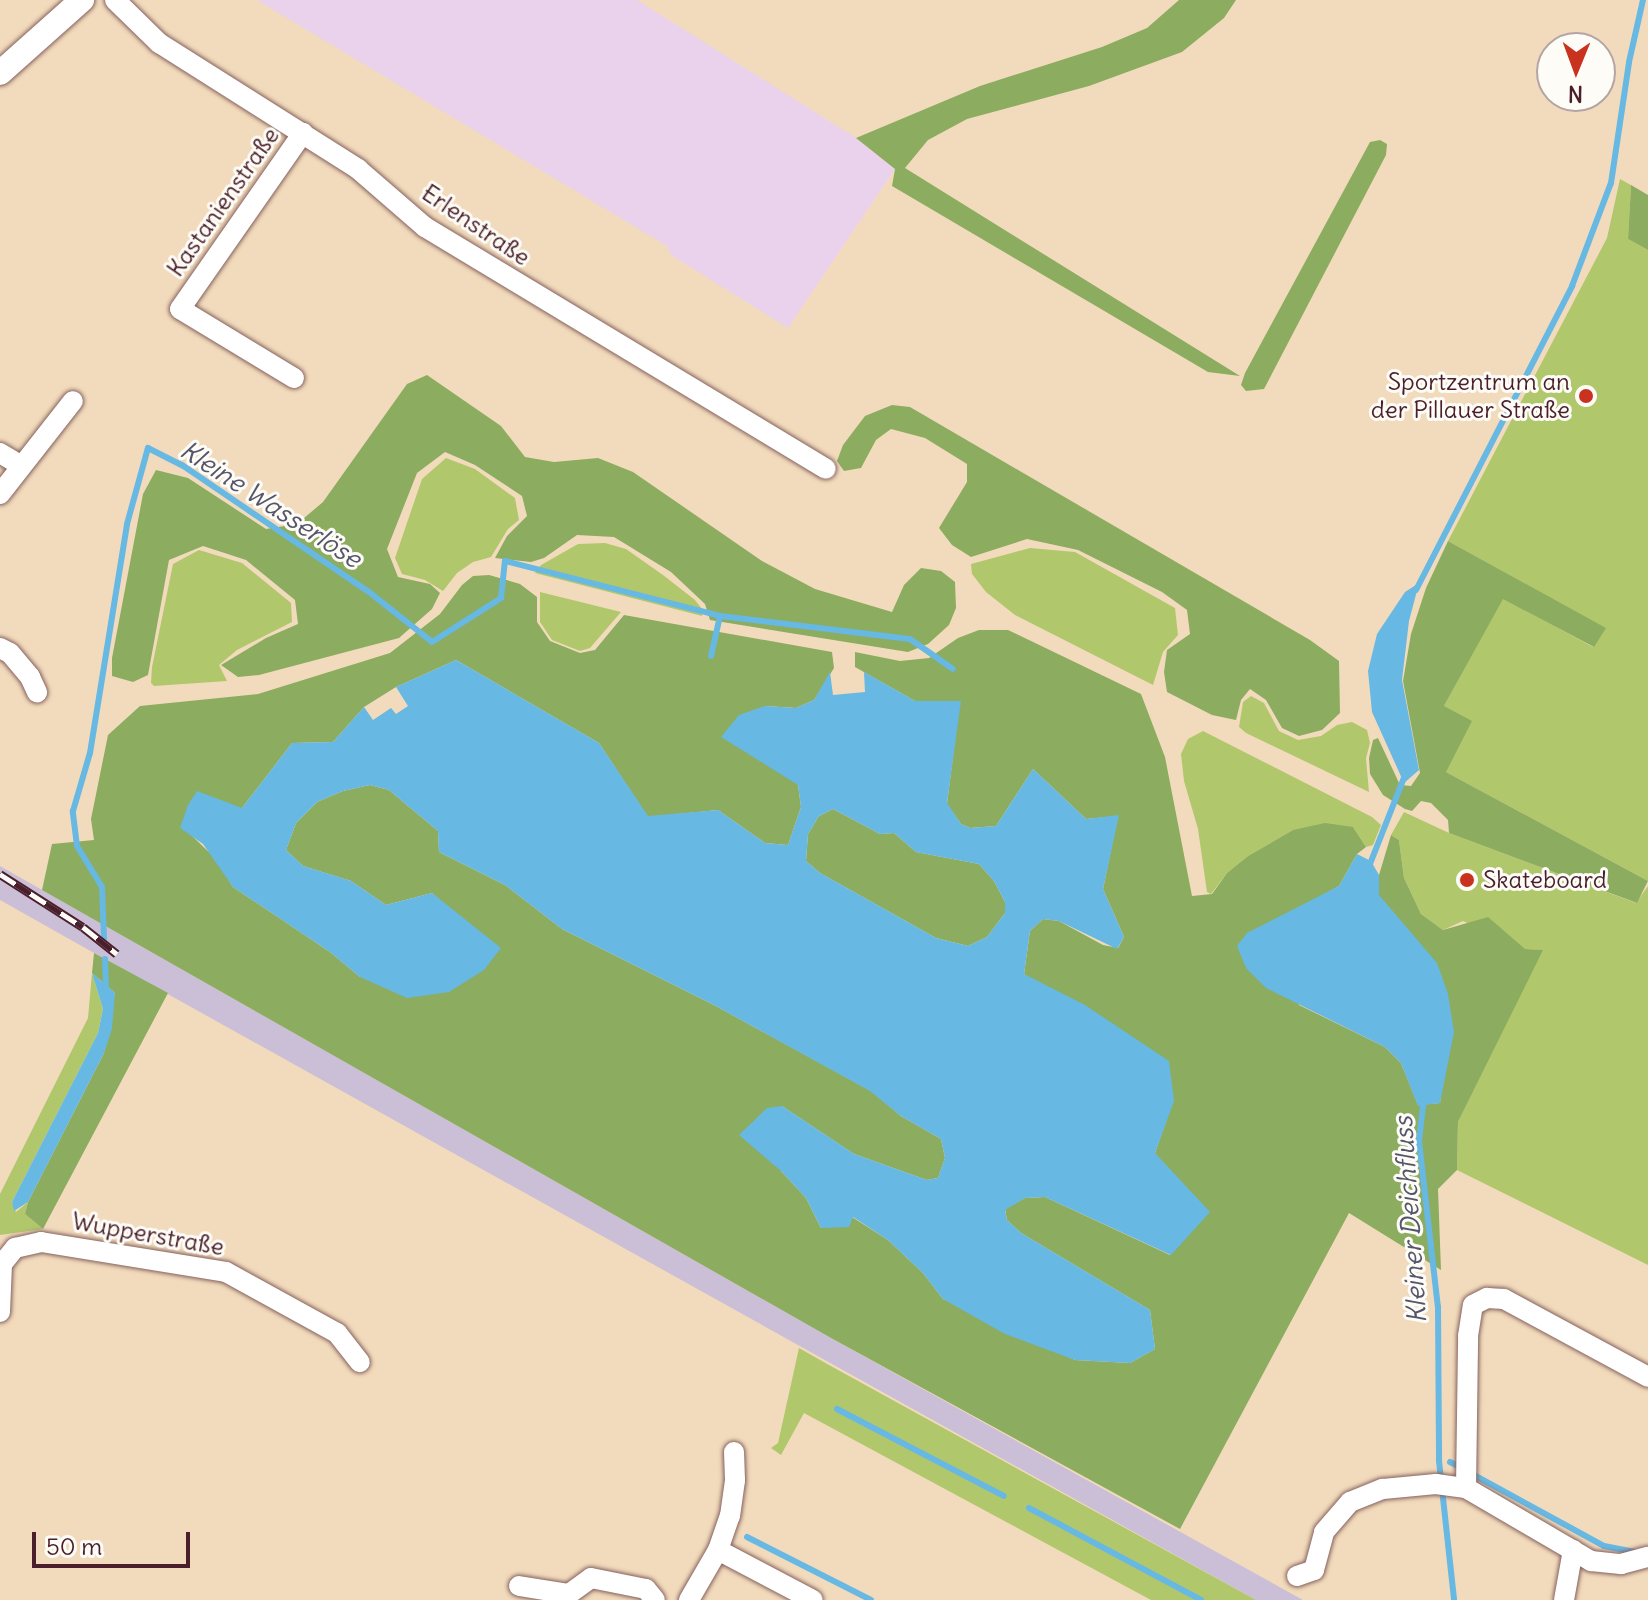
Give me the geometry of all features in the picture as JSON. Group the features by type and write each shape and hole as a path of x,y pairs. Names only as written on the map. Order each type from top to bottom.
{"street":[{"path":"0,73 82,0"},
{"name":"Erlenstraße","path":"115,0 159,43 358,169 425,227 826,469"},
{"name":"Kastanienstraße","path":"294,378 180,309 303,133"},
{"path":"0,494 73,401"},
{"path":"0,453 20,465"},
{"path":"0,648 10,653 30,677 37,692"},
{"name":"Wupperstraße","path":"1,1264 15,1248 41,1242 226,1272 337,1333 360,1362"},
{"path":"0,1312 1,1264"},
{"path":"1458,1479 1468,1317 1473,1305 1487,1298 1504,1299 1648,1377"},
{"path":"689,1600 718,1550 730,1516 735,1480 734,1452"},
{"path":"1297,1576 1314,1570 1324,1532 1350,1502 1383,1489 1458,1479 1591,1561 1621,1564 1648,1557"},
{"path":"718,1550 813,1600"},
{"path":"1564,1600 1573,1550"},
{"path":"519,1586 569,1594 591,1578 646,1589 655,1600"}],"shaded area":[{"path":"257,0 637,0 856,138 895,169 788,328 671,255 667,246"},
{"path":"0,866 831,1338 1303,1600 1256,1600 94,953 0,900"}],"green space":[{"path":"1179,0 1236,0 1224,18 1182,52 1089,86 967,119 928,140 905,168 1240,376 1208,372 892,186 895,169 856,138 980,86 1102,47 1147,28"},
{"path":"1380,140 1387,144 1386,155 1264,389 1246,391 1241,385 1245,373 1370,142"},
{"name":"Sportzentrum an der Pillauer Straße","path":"1620,179 1631,185 1628,239 1648,250 1648,881 1446,772 1444,706 1503,598 1593,647 1605,628 1448,541 1607,238"},
{"path":"1631,185 1648,195 1648,250 1628,239"},
{"path":"427,375 501,426 525,457 554,462 598,458 633,472 762,561 815,589 892,612 904,585 921,568 941,571 955,582 956,608 949,625 928,644 908,652 710,620 705,604 671,572 614,537 577,535 544,558 531,562 495,558 507,536 527,516 522,496 475,465 445,452 417,473 387,549 398,577 430,584 440,593 432,609 399,638 259,675 238,677 221,665 266,638 298,624 295,600 246,560 203,546 169,560 148,675 133,682 112,676 112,658 143,494 156,470 188,478 266,529 297,524 323,502 407,384"},
{"path":"892,405 910,407 1310,640 1339,661 1340,713 1322,730 1299,736 1282,728 1266,700 1250,689 1241,700 1236,720 1212,715 1167,692 1164,672 1167,650 1190,634 1187,610 1162,592 1078,550 1027,539 971,557 952,545 939,528 967,482 967,464 925,438 891,429 876,440 861,468 844,471 837,461 843,445 865,416"},
{"path":"446,458 475,469 515,498 519,520 508,529 491,557 473,562 457,573 443,591 425,580 402,574 395,558 422,479"},
{"path":"1448,541 1606,628 1594,647 1503,599 1444,706 1472,721 1446,772 1648,881 1637,903 1449,833 1448,820 1431,803 1421,801 1412,811 1405,809 1383,795 1370,774 1369,758 1373,740 1378,738 1400,785 1411,786 1420,773 1403,681 1411,634 1426,588"},
{"path":"605,543 626,549 663,575 695,600 702,609 702,616 535,573 541,565 578,544"},
{"path":"1030,548 1075,552 1175,608 1178,635 1163,652 1153,685 1015,615 986,592 972,574 971,564"},
{"path":"199,550 242,563 291,603 292,622 237,650 219,665 227,681 154,686 151,683 152,667 173,564"},
{"path":"489,575 520,584 537,597 537,622 550,641 580,653 595,650 624,615 832,652 834,668 814,700 796,708 765,706 798,785 801,807 788,845 765,843 718,810 648,817 599,743 456,660 396,687 364,707 333,742 292,743 242,808 189,833 214,857 233,887 330,952 360,977 450,909 432,893 386,905 351,881 303,866 286,850 296,823 317,802 343,791 370,785 389,790 438,831 439,852 505,885 562,929 714,1005 871,1091 901,1116 941,1139 945,1158 938,1178 927,1180 854,1154 782,1106 781,1171 806,1198 821,1228 852,1217 888,1240 923,1273 943,1299 1075,1360 1130,1363 1155,1349 1150,1310 1021,1233 1007,1220 1005,1209 1025,1198 1045,1197 1170,1255 1155,1153 1173,1101 1041,985 1024,974 1030,931 1043,919 1059,921 1103,945 1118,948 1124,937 1103,889 1118,816 1086,819 1033,769 996,826 970,828 961,824 947,804 960,701 915,701 855,667 855,652 900,661 929,658 958,638 979,630 1008,630 1141,694 1165,757 1192,896 1212,894 1227,873 1248,856 1293,830 1325,823 1353,827 1366,847 1357,854 1339,886 1278,920 1299,1005 1385,1047 1401,1063 1418,1105 1440,1103 1444,1071 1415,938 1378,895 1379,875 1391,835 1399,840 1404,878 1421,914 1443,930 1488,917 1525,949 1543,950 1458,1122 1457,1170 1438,1189 1441,1270 1349,1213 1180,1529 831,1338 42,890 52,844 94,840 91,819 108,735 140,706 258,694 390,653 440,614 462,585 473,576"},
{"path":"540,592 621,612 590,648 580,651 552,640 540,622"},
{"path":"1251,696 1264,703 1279,731 1298,740 1321,736 1337,725 1352,722 1367,730 1370,743 1366,758 1369,792 1246,733 1239,727 1243,702"},
{"path":"1203,731 1372,817 1381,825 1373,845 1366,847 1353,827 1293,830 1248,856 1227,873 1211,894 1207,892 1198,829 1184,781 1181,754 1188,739"},
{"path":"833,809 880,834 894,833 916,852 979,864 994,881 1005,902 1005,913 987,937 968,946 936,938 820,873 806,861 808,834 819,816"},
{"path":"1404,812 1449,833 1636,903 1648,886 1648,1265 1457,1170 1458,1122 1542,950 1525,949 1463,921 1443,930 1421,914 1404,878 1399,840 1391,835"},
{"path":"94,953 168,993 43,1229 25,1214 28,1202 104,1053 115,993 92,973"},
{"path":"92,973 103,1009 98,1033 12,1202 16,1212 28,1202 25,1214 43,1229 0,1235 0,1194 88,1018"},
{"path":"799,1348 1256,1600 1151,1600 804,1413 781,1455 771,1448 778,1443"}],"water":[{"path":"1419,583 1409,621 1402,680 1419,770 1404,783 1372,712 1368,671 1377,634 1405,592"},
{"path":"456,660 599,743 648,816 718,810 765,843 788,845 801,807 798,785 721,737 739,715 765,706 796,708 814,700 830,672 833,695 865,692 864,672 915,701 961,701 947,803 961,824 970,828 996,826 1033,769 1086,819 1119,815 1103,889 1124,937 1117,949 1059,921 1043,919 1030,931 1024,974 1085,1005 1169,1061 1174,1101 1155,1153 1210,1212 1171,1255 1045,1197 1025,1198 1005,1210 1007,1220 1021,1233 1150,1310 1155,1349 1130,1363 1075,1360 1005,1334 943,1299 923,1273 888,1240 853,1217 849,1227 821,1228 806,1198 781,1171 739,1135 767,1108 782,1106 854,1154 927,1180 938,1178 945,1158 941,1139 901,1116 870,1091 714,1005 562,929 505,885 439,852 438,831 389,790 370,785 343,791 317,802 296,823 286,850 303,866 351,881 386,905 432,893 501,948 484,970 449,992 407,998 360,977 330,952 233,887 203,844 180,828 197,791 242,808 292,743 333,742 364,707 373,720 391,708 396,714 408,706 396,687","holes":["833,809 880,834 894,833 916,852 979,864 994,881 1005,902 1005,913 987,937 968,946 936,938 820,873 806,861 808,834 819,816"]},
{"path":"1357,854 1371,861 1379,875 1379,895 1437,963 1448,994 1454,1032 1440,1103 1418,1106 1401,1063 1385,1047 1266,988 1246,968 1237,946 1247,933 1339,886"},
{"path":"92,973 115,993 112,1029 104,1053 28,1202 14,1211 12,1202 98,1033 103,1009"}],"waterway":[{"name":"Kleiner Deichfluss","path":"1416,590 1572,286 1611,183 1629,62 1643,0"},
{"name":"Kleine Wasserlöse","path":"104,938 102,887 77,846 73,811 90,753 127,524 148,448 182,465 369,592 432,642 501,598 505,561 720,616 711,656"},
{"path":"720,616 910,639 953,669"},
{"name":"Kleiner Deichfluss","path":"1368,869 1405,775"},
{"name":"Kleine Wasserlöse","path":"105,959 106,991"},
{"name":"Kleiner Deichfluss","path":"1424,1098 1419,1141 1438,1307 1439,1461 1454,1600"},
{"path":"837,1409 1004,1496"},
{"path":"1450,1462 1462,1468"},
{"path":"1472,1474 1604,1546 1641,1553"},
{"path":"1029,1508 1201,1600"},
{"path":"747,1537 871,1600"}],"railway":[{"path":"0,874 83,927 117,954"}],"place":[{"name":"Sportzentrum an der Pillauer Straße","path":"1586,396"},
{"name":"Skateboard","path":"1467,880"}]}
